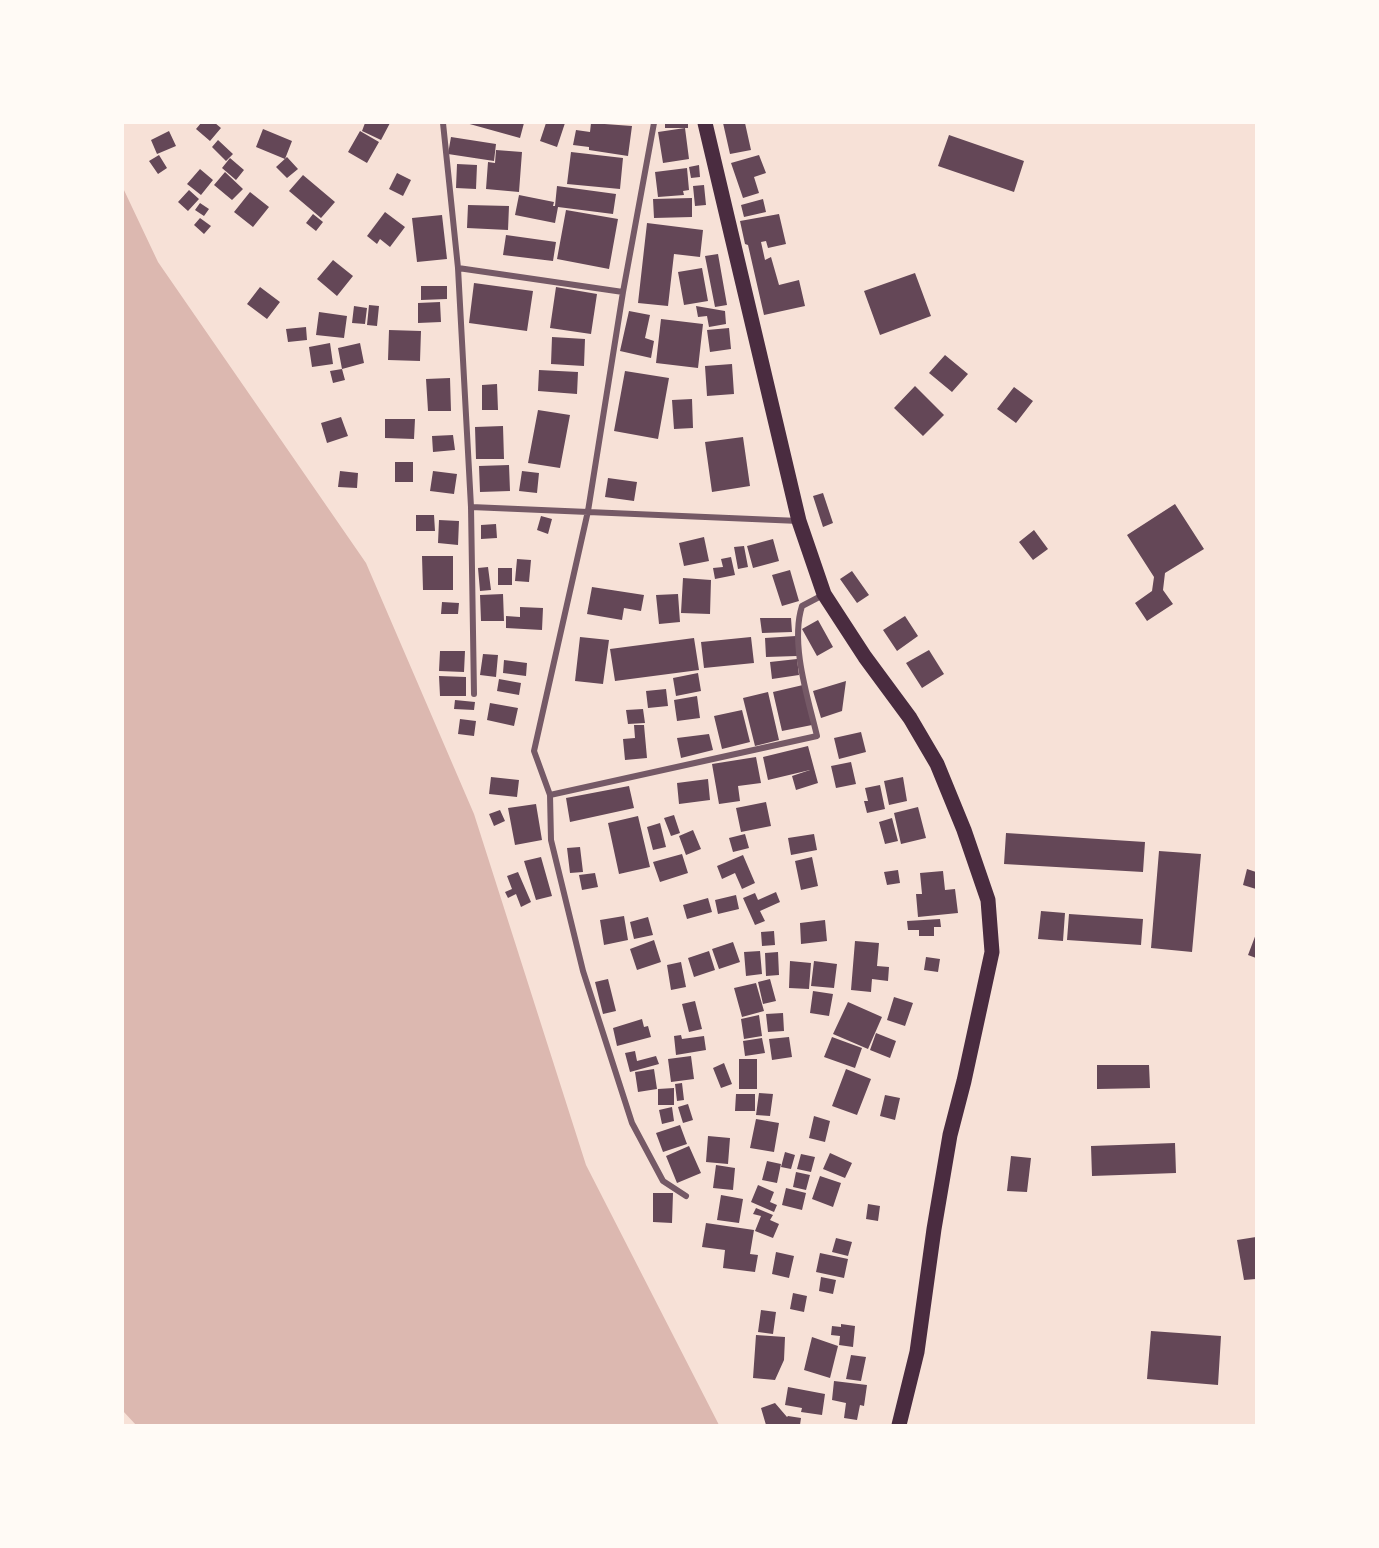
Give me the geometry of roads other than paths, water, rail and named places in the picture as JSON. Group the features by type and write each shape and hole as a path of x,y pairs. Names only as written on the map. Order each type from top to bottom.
{"main road":[{"path":"705,123 799,521 824,594 865,657 910,718 937,764 964,830 988,900 992,952 950,1135 917,1352 899,1425"}],"street":[{"path":"443,123 458,268 471,507 474,694"},
{"path":"654,123 623,292 588,511 534,751 550,795 551,840 580,960 632,1123 663,1181 686,1196"},
{"path":"458,268 623,292"},
{"path":"471,507 799,521"},
{"path":"550,795 817,736 802,668 799,618 802,606 824,594"}]}
